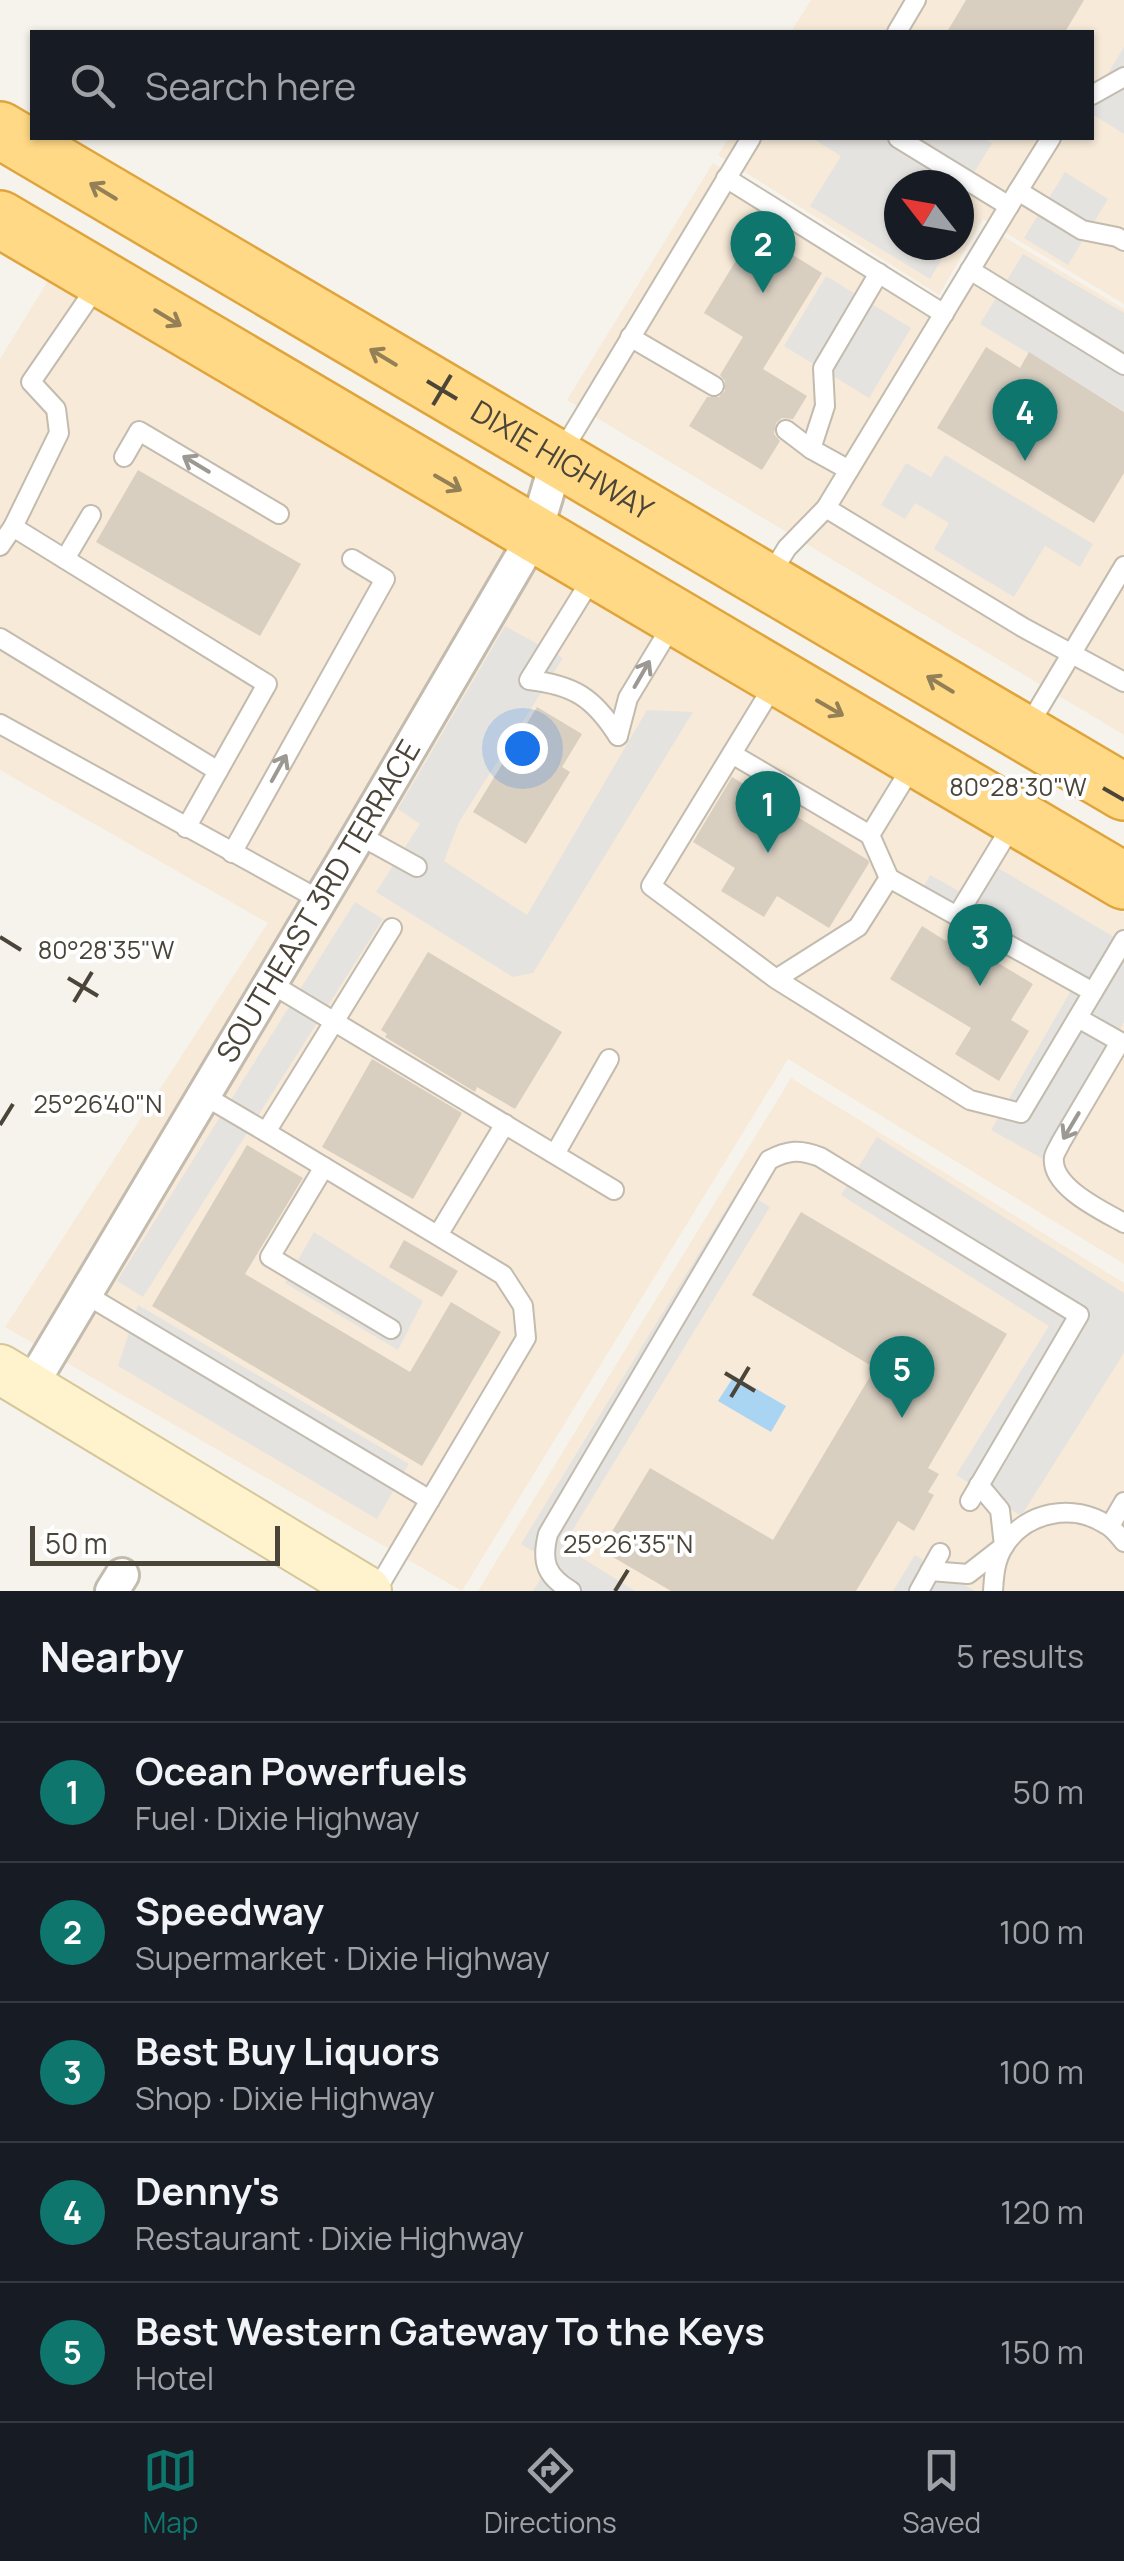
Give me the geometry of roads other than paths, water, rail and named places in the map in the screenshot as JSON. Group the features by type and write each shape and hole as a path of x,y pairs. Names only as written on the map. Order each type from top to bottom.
{"highway":[{"name":"DIXIE HIGHWAY","path":"0,130 1124,792"},
{"path":"0,220 1124,881"}],"main road":[{"path":"15,1378 367,1591"}],"street":[{"name":"SOUTHEAST 3RD TERRACE","path":"15,1378 86,1294 359,835 535,534 557,460"}],"lane":[{"path":"898,30 916,0"},
{"path":"1094,94 1124,77"},
{"path":"557,460 750,140"},
{"path":"902,140 1082,230 1124,241"},
{"path":"766,580 787,548 826,508 1050,140"},
{"path":"726,178 944,314"},
{"path":"970,270 1124,365"},
{"path":"812,449 825,406 823,368 879,273"},
{"path":"0,546 59,433 56,409 31,382 102,279"},
{"path":"630,337 714,386"},
{"path":"124,457 140,430 279,514"},
{"path":"786,430 849,470"},
{"path":"826,508 1024,628 1124,682"},
{"path":"66,559 91,515"},
{"path":"13,527 267,684 186,828"},
{"path":"232,853 385,579 352,559"},
{"path":"1024,734 1124,566"},
{"path":"597,571 529,680 573,689 590,700 618,736 628,698 677,617"},
{"path":"0,638 218,771"},
{"path":"778,679 652,886 776,979 970,1100 1021,1114 1124,940"},
{"path":"0,724 320,900"},
{"path":"732,754 870,835 889,878 1093,992"},
{"path":"870,835 917,758"},
{"path":"957,916 1016,819"},
{"path":"359,835 417,867"},
{"path":"776,979 858,927 889,878"},
{"path":"266,1132 392,928"},
{"path":"270,982 614,1190"},
{"path":"1078,1018 1122,1043 1054,1158 1057,1172 1078,1196 1124,1223"},
{"path":"555,1154 608,1059"},
{"path":"203,1095 504,1274 523,1306 526,1338 376,1591"},
{"path":"438,1235 505,1124"},
{"path":"571,1591 551,1575 543,1556 548,1534 769,1160 802,1150 820,1157 1079,1314 975,1493 1000,1510 1004,1546 995,1568 993,1591"},
{"path":"324,1167 270,1256 391,1329"},
{"path":"86,1294 430,1500"},
{"path":"1110,1526 1124,1502"},
{"path":"930,1571 968,1574 1020,1528 1041,1516 1064,1512 1088,1515 1110,1526 1124,1542"},
{"path":"918,1591 940,1553"}],"water":[{"path":"734,1376 786,1406 771,1432 718,1401"}],"place":[{"name":"Speedway","path":"763,293"},
{"name":"Denny's","path":"1025,461"},
{"name":"Ocean Powerfuels","path":"768,853"},
{"name":"Best Buy Liquors","path":"980,986"},
{"name":"Best Western Gateway To the Keys","path":"902,1418"}]}
